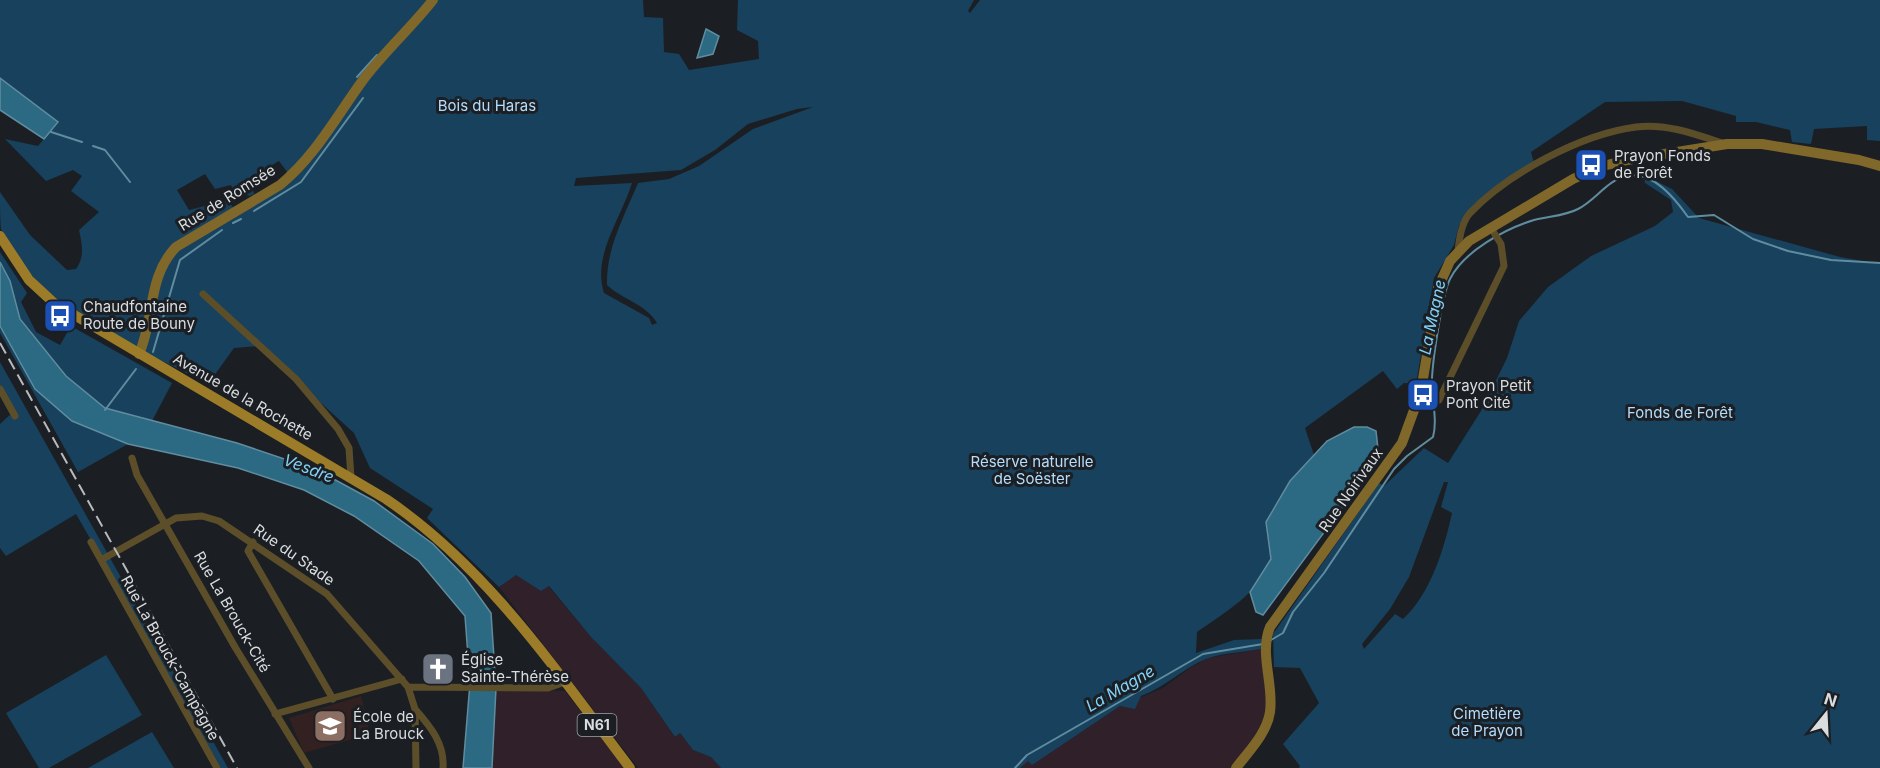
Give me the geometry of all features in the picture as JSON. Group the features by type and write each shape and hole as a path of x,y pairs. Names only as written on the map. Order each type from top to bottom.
{"main road":[{"name":"Rue de Romsée","path":"139,354 146,339 153,290 166,258 176,247 280,185 294,173 336,123 364,80 433,0"},
{"name":"Rue Noirivaux","path":"1236,768 1264,731 1270,712 1267,642 1270,627 1402,443 1421,391 1438,288 1450,261 1469,241 1494,231 1573,179 1599,167 1727,144 1762,144 1859,160 1880,166"},
{"name":"Avenue de la Rochette","path":"0,236 18,265 40,291 70,313 351,478 422,524 479,578 564,682"},
{"name":"N61","path":"564,682 630,768"}],"street":[{"path":"1457,253 1459,236 1469,214 1514,178 1584,140 1637,127 1657,126 1696,134 1727,144"},
{"path":"1439,400 1504,266 1501,244 1494,231"},
{"path":"203,294 296,379 338,429 349,448 351,478"},
{"path":"0,389 15,416"},
{"name":"Rue La Brouck-Cité","path":"132,458 138,475 165,524 275,714 309,768"},
{"name":"Rue du Stade","path":"165,524 176,518 202,516 219,521 327,594 402,679 408,687 415,709"},
{"path":"101,560 165,524"},
{"name":"Rue La Brouck-Campagne","path":"91,542 217,768"},
{"path":"253,542 248,552 333,699"},
{"path":"275,714 402,679"},
{"path":"408,687 548,688 564,682"},
{"path":"415,709 416,768"},
{"path":"415,709 437,738 444,754 443,768"}],"shaded area":[{"path":"516,574 541,591 548,586 591,637 641,688 675,737 680,733 693,750 711,757 721,768 638,768 499,587"},
{"path":"1261,649 1267,713 1259,734 1231,768 1020,768 1028,760 1032,764 1120,706 1163,688 1208,658"},
{"path":"496,688 565,691 625,768 492,768"},
{"name":"École de La Brouck","path":"361,696 370,734 304,753 289,718"}],"green space":[{"path":"0,0 643,0 644,17 663,18 664,52 679,54 689,70 759,59 758,41 737,30 738,0 974,0 968,11 970,13 980,0 1880,0 1880,141 1867,140 1867,126 1814,129 1811,144 1792,142 1790,130 1756,122 1736,122 1736,116 1682,101 1605,102 1531,152 1534,163 1512,177 1459,225 1454,245 1434,278 1416,384 1404,383 1397,389 1383,371 1305,428 1314,455 1290,481 1266,522 1271,550 1267,570 1261,580 1241,600 1197,632 1196,653 1234,640 1262,639 1261,649 1219,655 1197,663 1141,696 1135,709 1120,706 1032,765 1028,761 1020,768 721,768 711,757 693,750 680,733 675,737 641,688 591,637 549,586 541,591 516,575 499,587 427,518 433,509 370,468 354,433 258,346 234,348 208,384 91,322 37,281 16,256 1,229 0,192 30,235 67,270 76,269 81,260 82,245 79,230 99,212 71,191 82,176 73,170 46,181 5,139 38,146 58,122 0,78","holes":["813,107 753,129 699,166 669,179 638,183 609,258 607,285 647,311 657,323 652,325 649,318 604,293 601,279 605,251 632,183 574,186 576,178 681,170 715,150 748,124 797,109","279,161 293,180 238,215 228,200 189,210 177,190 205,174 215,189 231,185 233,190 249,196 254,194 250,178"]},
{"path":"1644,175 1672,189 1699,218 1840,257 1880,264 1880,768 1299,768 1300,766 1283,744 1319,703 1300,668 1274,667 1273,634 1379,483 1384,486 1424,448 1448,463 1481,411 1507,358 1519,321 1548,287 1591,256 1655,226 1673,212 1671,200 1645,183","holes":["1444,482 1448,482 1441,507 1452,513 1445,541 1429,584 1403,619 1395,614 1364,649 1362,644 1390,609 1409,577"]},
{"path":"0,252 27,293 21,302 36,332 60,345 71,326 172,383 152,421 105,408 66,376 20,318 10,281 0,262"},
{"path":"0,326 35,389 72,421 128,444 78,472 0,333"},
{"path":"0,362 228,768 221,768 76,514 6,556 0,548 0,424 13,412 0,389"},
{"path":"106,655 142,715 49,768 39,768 6,713"},
{"path":"152,732 174,768 88,768"}],"water":[{"path":"706,29 719,36 713,54 697,58"},
{"path":"0,78 58,122 44,139 0,110"},
{"name":"Vesdre","path":"0,262 10,281 20,319 66,376 105,408 237,443 317,470 374,501 433,544 465,577 491,613 496,688 492,768 463,768 470,683 465,616 419,561 354,516 304,490 238,468 128,444 72,421 35,389 0,326"},
{"path":"1354,427 1367,427 1376,431 1379,458 1263,615 1256,612 1250,592 1271,559 1266,522 1290,481 1327,441"}],"waterway":[{"path":"357,77 377,55"},
{"path":"254,211 301,182 363,98"},
{"path":"51,132 82,142"},
{"path":"93,146 105,150 130,182"},
{"name":"La Magne","path":"1271,640 1283,633 1293,612 1324,573 1394,469 1407,456 1433,437 1435,423 1433,369 1438,327 1447,287 1456,269 1486,242 1534,220 1573,211 1620,178 1637,175 1646,177 1663,188 1688,217 1714,215 1753,239 1788,251 1831,260 1880,263"},
{"path":"233,223 241,219"},
{"path":"153,352 180,260 222,230"},
{"path":"105,410 136,369"},
{"name":"La Magne","path":"1015,768 1027,755 1203,654 1263,644"}],"railway":[{"path":"0,343 237,768"}],"place":[{"name":"Prayon Fonds de Forêt","path":"1591,165"},
{"name":"Chaudfontaine Route de Bouny","path":"60,316"},
{"name":"Prayon Petit Pont Cité","path":"1423,395"},
{"name":"Église Sainte-Thérèse","path":"438,669"},
{"name":"École de La Brouck","path":"330,726"}],"park label":[{"name":"Bois du Haras","path":"487,106"},
{"name":"Fonds de Forêt","path":"1680,413"},
{"name":"Réserve naturelle de Soëster","path":"1032,470"},
{"name":"Cimetière de Prayon","path":"1487,722"}]}
